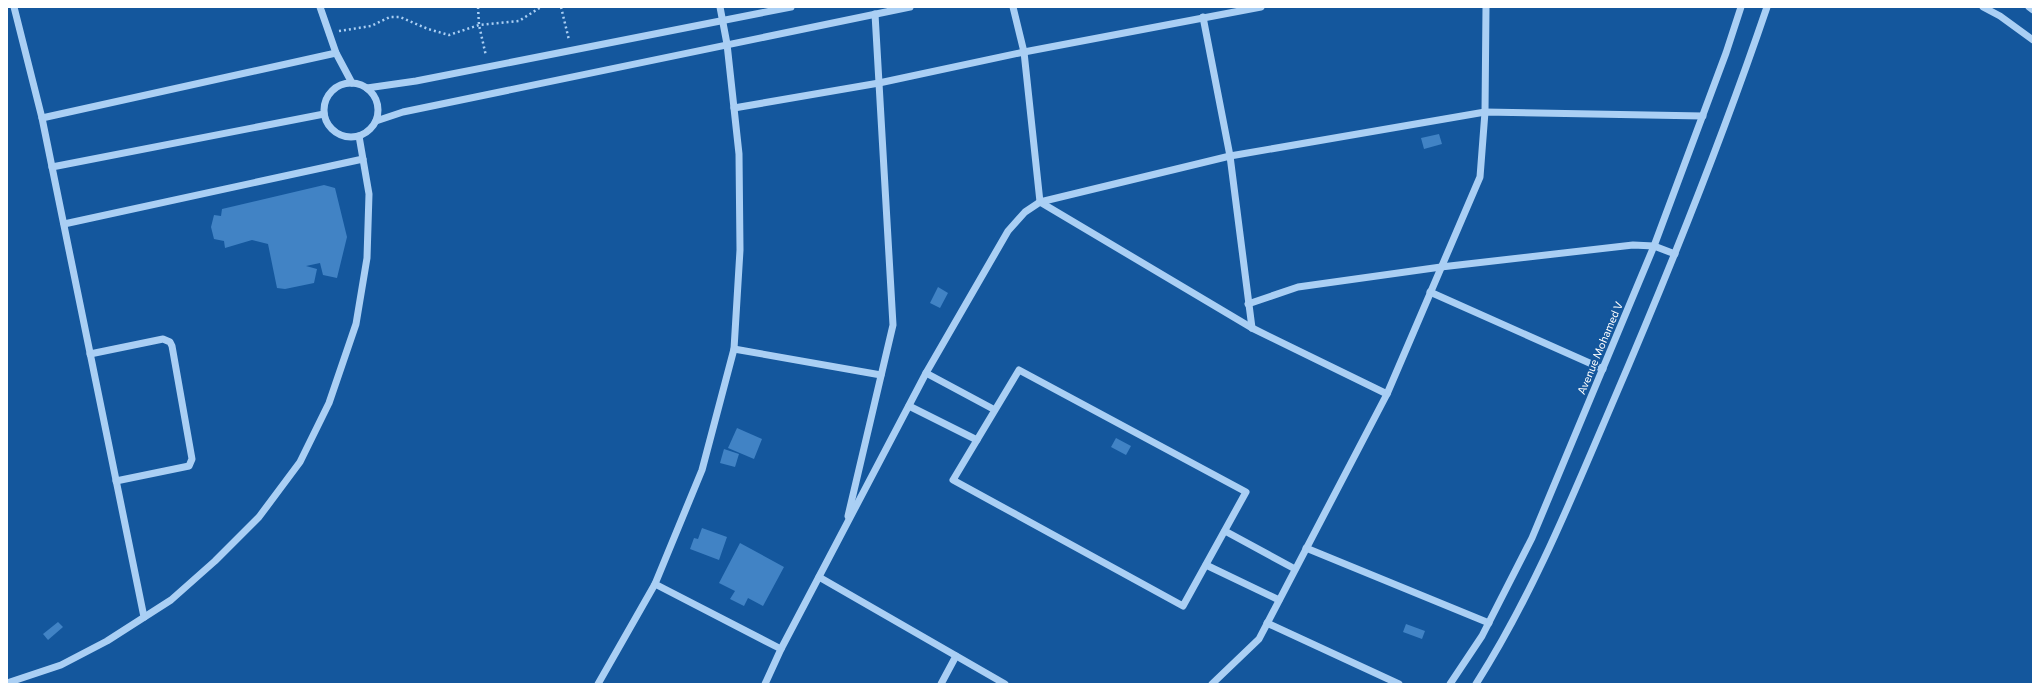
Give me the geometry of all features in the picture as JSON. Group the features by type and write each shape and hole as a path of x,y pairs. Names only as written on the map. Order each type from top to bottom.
{"street":[{"path":"14,7 42,118 144,618"},
{"path":"320,7 336,53 352,83"},
{"path":"598,684 655,584 702,470 734,349 740,250 739,154 727,44 720,7"},
{"path":"367,88 376,100 378,112 376,121 372,127 359,136 350,137 340,135 327,123 324,114 327,98 332,90 337,86 352,83 367,88 383,86 791,7"},
{"path":"376,121 403,112 910,7"},
{"path":"1013,7 1024,52 1040,202"},
{"path":"734,108 879,83 1024,52 1261,7"},
{"path":"1212,684 1259,639 1387,394 1480,178 1485,112 1486,7"},
{"name":"Avenue Mohamed V","path":"1450,684 1489,623 1532,538 1654,246 1703,116 1741,7"},
{"path":"1476,684 1501,645 1551,548 1675,254 1741,82 1767,7"},
{"path":"1983,7 2000,16 2033,40"},
{"path":"2029,7 2033,10"},
{"path":"846,527 893,325 875,14"},
{"path":"1203,17 1230,156 1252,328"},
{"path":"42,118 336,53"},
{"path":"376,100 383,86"},
{"path":"765,684 781,649 926,373 1008,230 1025,212 1040,202 1230,156 1485,112 1703,116"},
{"path":"52,167 324,114"},
{"path":"9,682 61,665 107,641 171,600 215,561 259,517 300,462 329,403 356,324 367,258 369,194 359,136"},
{"path":"64,224 364,159"},
{"path":"1040,202 1252,328 1387,394"},
{"path":"1248,304 1298,288 1441,266 1633,245 1654,246 1675,254"},
{"path":"1430,292 1603,369"},
{"path":"90,354 163,339 170,342 172,346 192,459 191,464 189,466 116,481"},
{"path":"734,349 881,375"},
{"path":"1019,370 1246,492 1183,606 953,480 977,440 1019,370"},
{"path":"926,373 995,410"},
{"path":"909,406 977,440"},
{"path":"1225,531 1295,569"},
{"path":"1306,548 1489,623"},
{"path":"1206,564 1279,600"},
{"path":"819,577 1005,684"},
{"path":"655,584 781,649"},
{"path":"1267,623 1399,684"},
{"path":"941,684 956,656"}],"path":[{"path":"478,7 479,24 488,66"},
{"path":"329,32 371,26 390,17 400,18 428,29 449,35 479,24 519,21 540,7"},
{"path":"561,7 572,50"}],"building":[{"path":"1439,134 1442,144 1424,149 1421,138"},
{"path":"324,185 335,188 347,237 337,278 323,275 320,263 306,266 317,269 314,283 285,289 277,288 268,244 252,240 225,248 224,241 214,239 211,227 214,215 221,216 222,209"},
{"path":"938,287 948,293 940,308 930,303"},
{"path":"737,428 762,439 754,459 728,448"},
{"path":"1116,438 1131,446 1126,455 1111,447"},
{"path":"724,449 739,454 735,467 720,463"},
{"path":"702,528 727,537 719,560 690,549 694,538 698,539"},
{"path":"740,543 784,567 763,606 748,598 744,606 730,599 735,591 719,583"},
{"path":"58,622 63,627 48,640 43,634"},
{"path":"1406,624 1425,631 1422,639 1403,632"}]}
